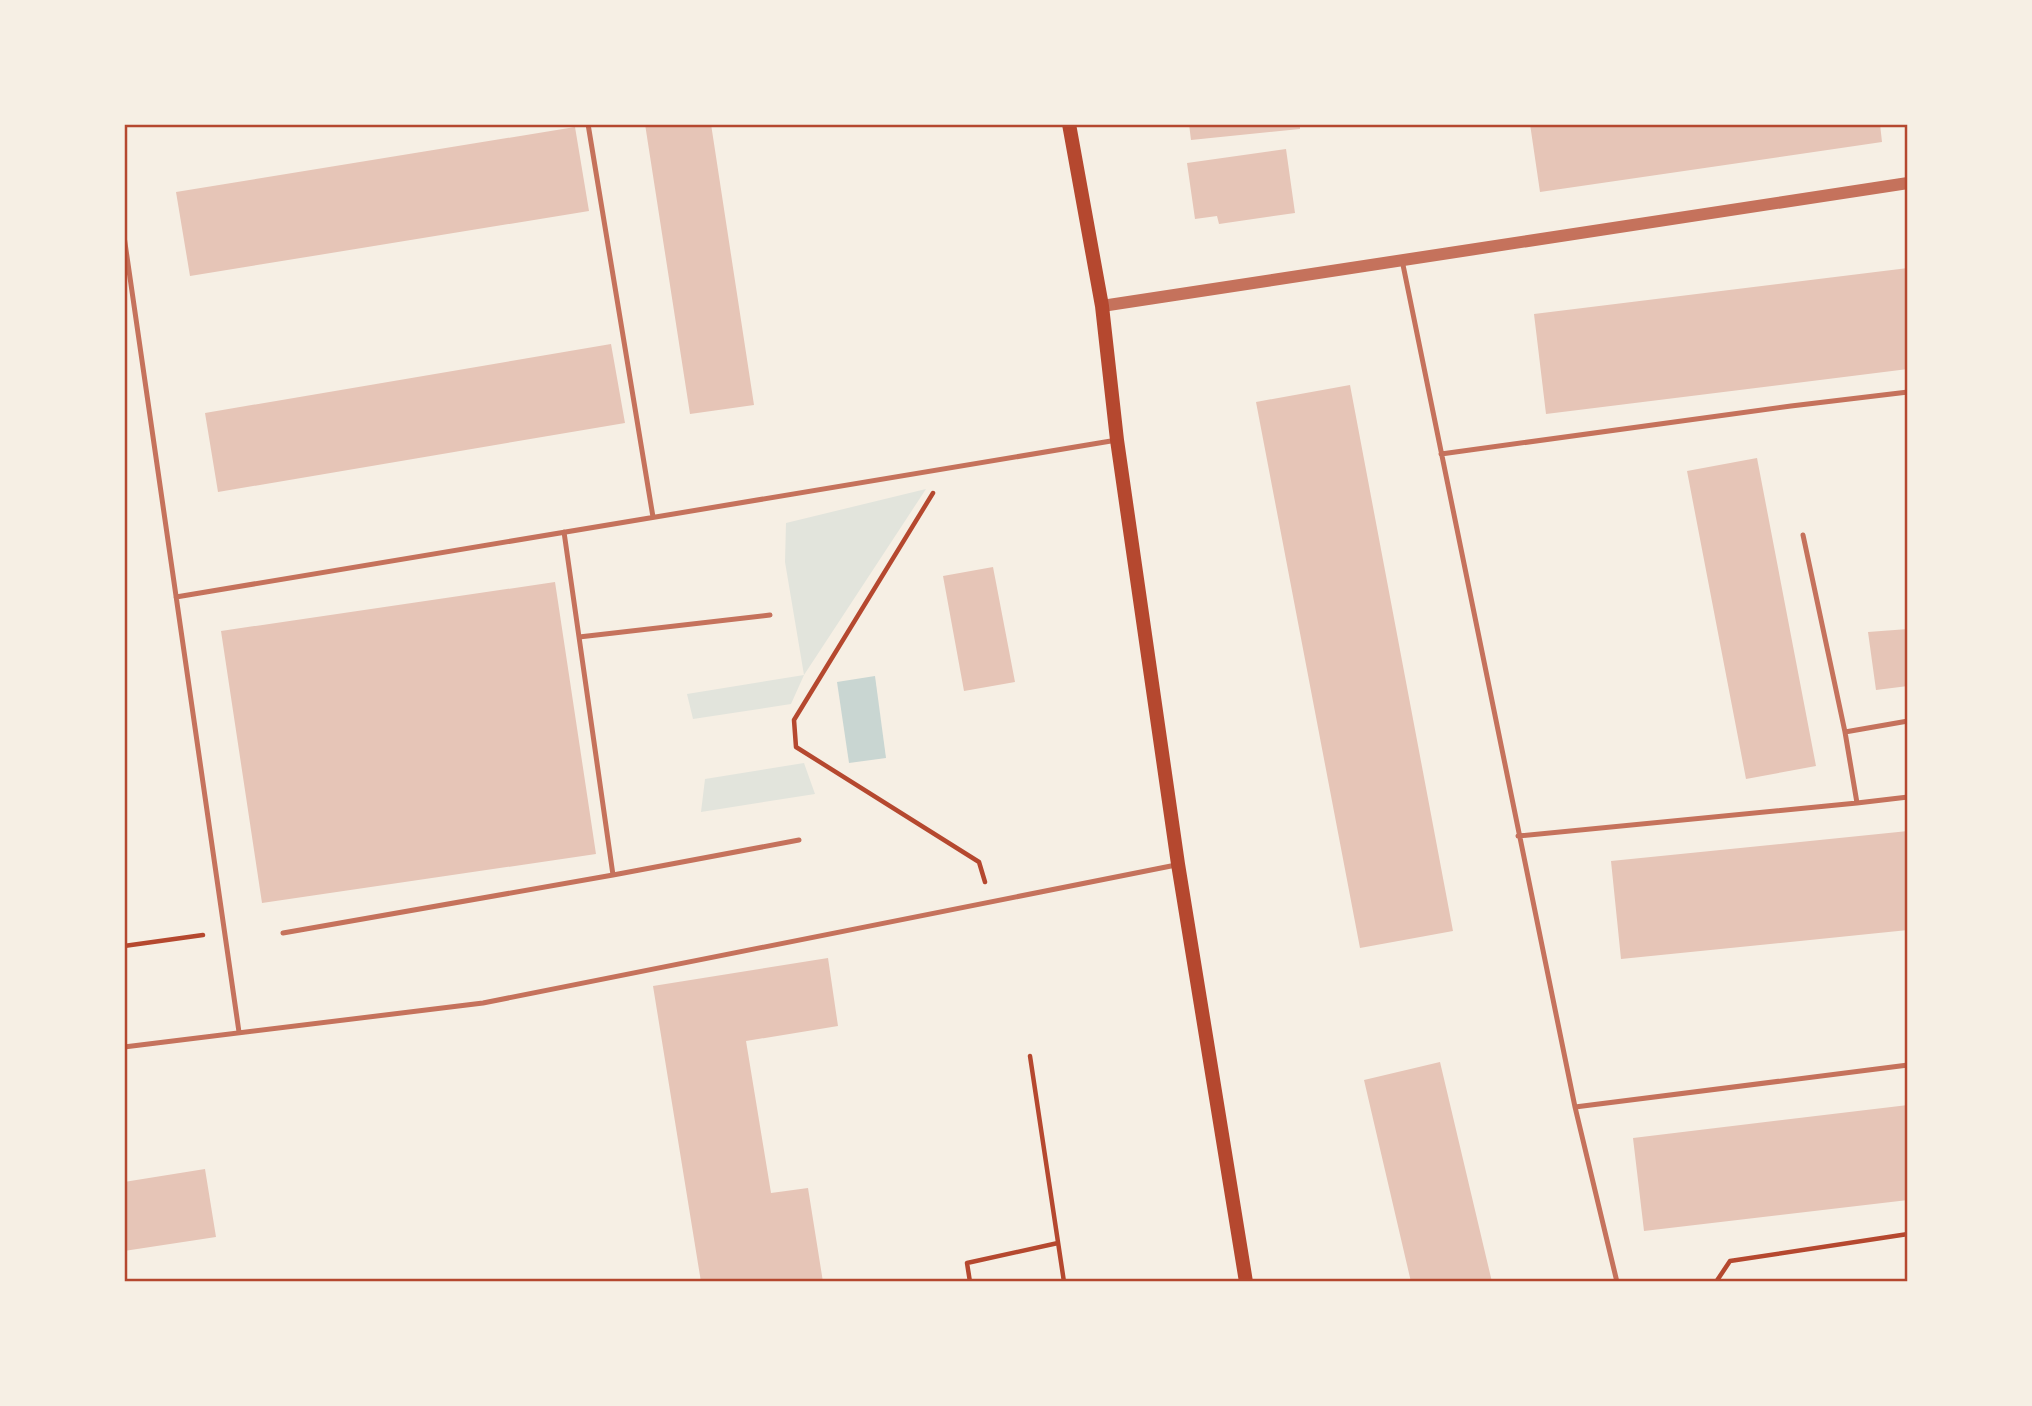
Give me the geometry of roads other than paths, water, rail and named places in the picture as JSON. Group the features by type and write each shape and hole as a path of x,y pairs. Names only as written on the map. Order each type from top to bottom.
{"main road":[{"path":"1069,124 1102,306 1117,440 1178,864 1246,1282"}],"street":[{"path":"1102,306 1908,183"}],"lane":[{"path":"589,124 653,517"},
{"path":"124,236 239,1032"},
{"path":"1402,260 1574,1107 1617,1282"},
{"path":"1441,454 1791,406 1908,393"},
{"path":"176,597 1117,440"},
{"path":"564,532 613,875"},
{"path":"1803,535 1857,803"},
{"path":"579,637 770,615"},
{"path":"1845,733 1908,721"},
{"path":"1518,836 1908,797"},
{"path":"283,933 799,840"},
{"path":"124,1047 483,1003 1178,864"},
{"path":"1574,1107 1908,1065"}]}
